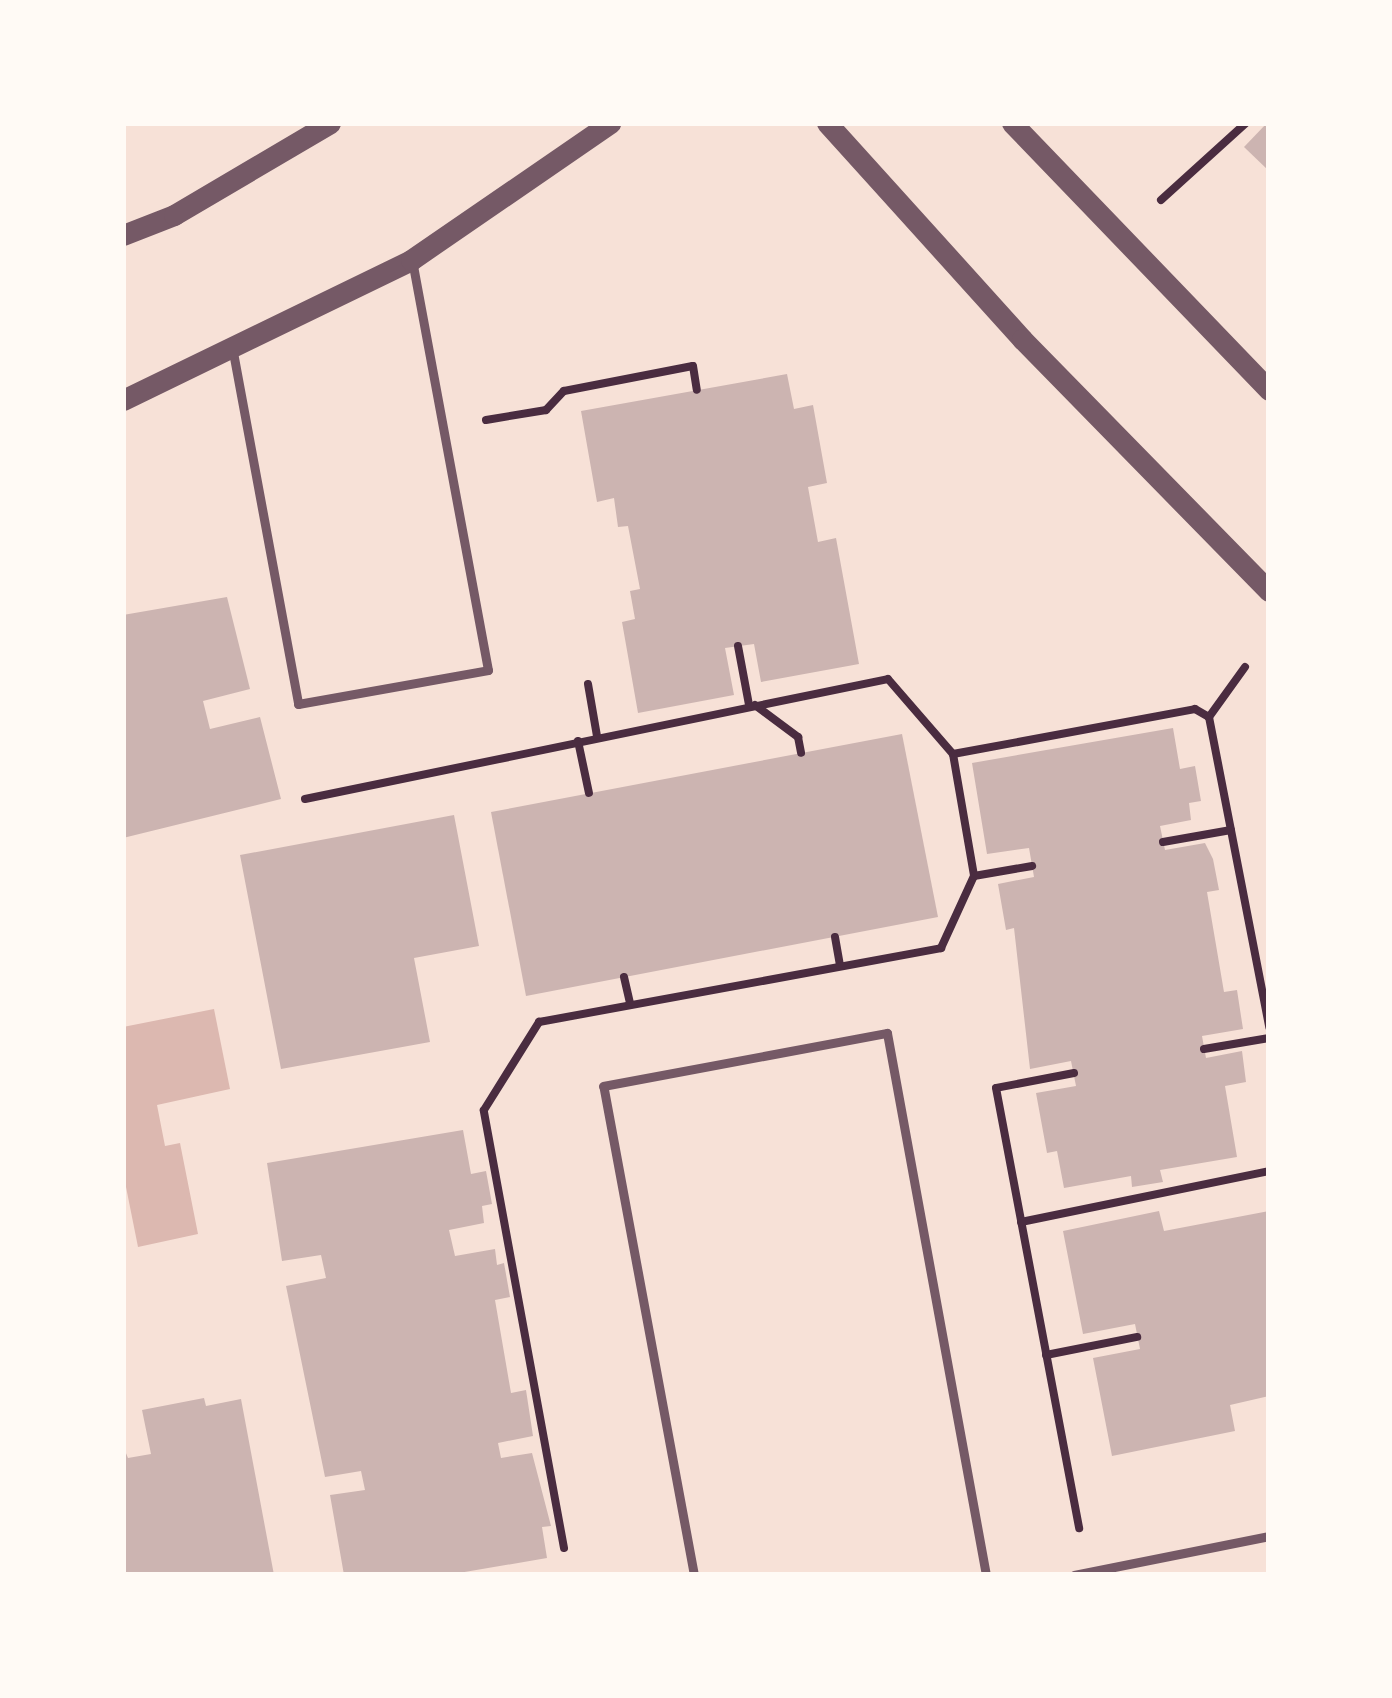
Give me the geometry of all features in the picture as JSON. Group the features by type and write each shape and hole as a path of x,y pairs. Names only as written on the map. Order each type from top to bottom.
{"street":[{"path":"123,236 174,215 330,123"},
{"path":"123,400 233,352 412,260 610,123"},
{"path":"827,123 1022,339 1269,591"},
{"path":"1012,123 1269,390"}],"lane":[{"path":"233,352 298,704 488,670 412,260"},
{"path":"694,1575 603,1086 887,1033 986,1575"},
{"path":"1074,1575 1269,1536"}],"path":[{"path":"1155,206 1246,123"},
{"path":"443,428 546,410 564,391 693,366 697,390"},
{"path":"738,646 752,704 798,737 801,753"},
{"path":"1245,667 1209,717 1269,1027"},
{"path":"305,799 571,748 578,740 888,679 953,754 974,876 941,948 539,1022 484,1110 564,1547"},
{"path":"588,684 597,736"},
{"path":"953,754 1195,709 1209,717"},
{"path":"578,740 589,793"},
{"path":"1163,842 1231,830"},
{"path":"974,876 1032,866"},
{"path":"835,937 840,964"},
{"path":"624,977 630,1004"},
{"path":"1204,1049 1269,1038"},
{"path":"1074,1073 996,1088 1082,1540"},
{"path":"1021,1222 1269,1171"},
{"path":"1046,1354 1138,1337"}],"shaded area":[{"path":"214,1009 230,1089 157,1105 165,1146 180,1143 198,1234 138,1247 123,1172 123,1027"}],"building":[{"path":"1269,123 1269,171 1244,147"},
{"path":"787,374 794,409 813,405 827,483 808,487 818,542 836,538 859,664 761,682 754,644 725,648 734,695 638,713 622,622 635,619 630,591 640,589 628,526 618,527 614,498 597,502 581,411"},
{"path":"227,597 250,689 203,701 210,729 260,717 281,799 123,838 123,615"},
{"path":"1173,728 1180,769 1195,766 1201,801 1189,803 1191,820 1160,826 1165,850 1205,843 1213,859 1219,890 1207,892 1224,992 1237,990 1243,1029 1202,1036 1206,1058 1242,1051 1246,1082 1225,1086 1237,1157 1160,1170 1163,1182 1132,1187 1131,1176 1064,1188 1057,1151 1047,1153 1036,1093 1076,1086 1071,1061 1030,1069 1014,928 1006,930 998,884 1034,877 1029,848 987,854 972,763"},
{"path":"902,734 938,917 526,996 491,812"},
{"path":"454,815 479,946 414,958 430,1042 281,1069 240,855"},
{"path":"463,1130 471,1174 486,1171 492,1204 482,1206 484,1223 449,1230 455,1256 495,1249 497,1265 504,1263 510,1297 495,1300 511,1393 526,1390 533,1436 498,1443 501,1458 532,1453 551,1526 542,1527 547,1558 447,1575 344,1575 330,1495 365,1490 361,1471 325,1477 286,1286 326,1278 321,1255 282,1261 267,1163"},
{"path":"1159,1211 1164,1231 1269,1211 1269,1396 1230,1405 1235,1431 1112,1456 1093,1358 1140,1349 1135,1324 1083,1334 1063,1231"},
{"path":"204,1398 206,1406 241,1399 274,1575 123,1575 123,1446 128,1458 151,1454 142,1410"}]}
